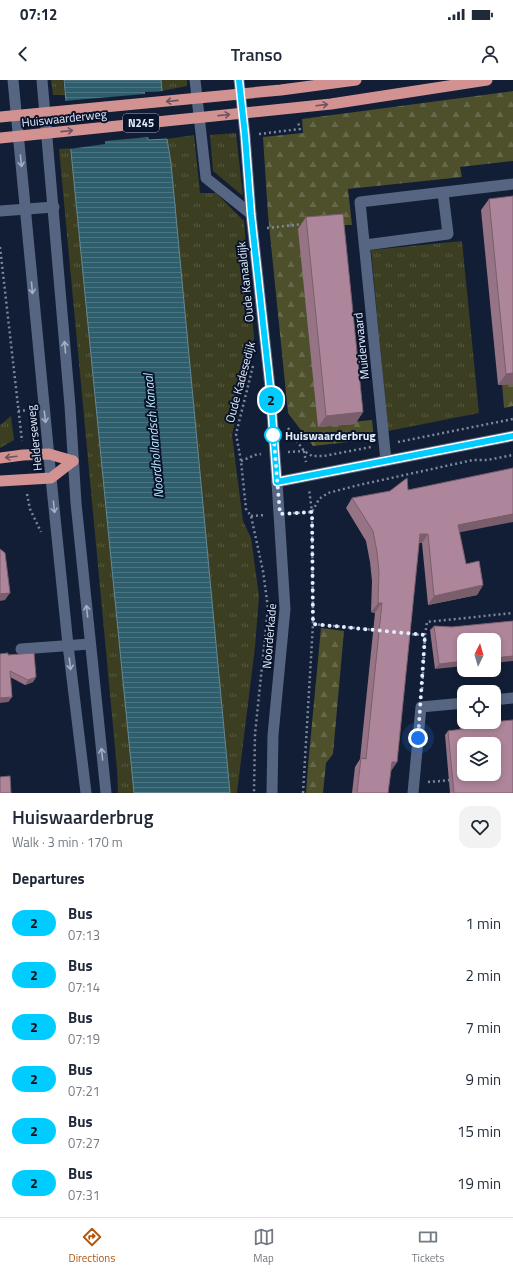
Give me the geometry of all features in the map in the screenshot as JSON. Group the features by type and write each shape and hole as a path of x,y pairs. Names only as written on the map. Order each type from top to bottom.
{"highway":[{"name":"Huiswaarderweg","path":"0,117 281,90 356,80"},
{"name":"Huiswaarderweg","path":"0,138 283,109 409,93 487,80"},
{"path":"0,458 49,454 74,461"},
{"path":"0,481 51,478 74,461"}],"main road":[{"name":"Helderseweg","path":"12,80 68,645 86,793"},
{"path":"42,80 70,400 76,503 106,793"},
{"path":"195,80 206,178 251,214"},
{"name":"Oude Kanaaldijk","path":"239,80 251,214 269,382 277,482"},
{"name":"Muiderwaard","path":"386,462 360,202 513,184"},
{"path":"364,245 448,234 443,193"},
{"path":"0,211 54,207"},
{"path":"277,482 386,462 513,436"},
{"name":"Noorderkade","path":"272,793 273,735 285,609 277,482"},
{"path":"21,649 90,644"},
{"path":"501,699 513,698"},
{"path":"413,788 421,707 457,704"}],"path":[{"path":"264,133 300,129"},
{"path":"253,229 307,223"},
{"name":"Helderseweg","path":"0,247 23,455"},
{"name":"Oude Kadesedijk","path":"251,516 246,509 241,462 236,434 253,364"},
{"path":"304,451 312,456 324,456 513,419"},
{"path":"303,793 313,624 312,512 319,498 328,493 358,484 473,460 486,460 513,455"},
{"name":"Helderseweg","path":"26,479 30,509 43,536"},
{"path":"251,516 312,512"},
{"name":"Noorderkade","path":"251,516 263,571 268,608 255,734 254,793"},
{"path":"421,707 427,622 513,614"},
{"path":"313,624 380,631"},
{"path":"403,633 425,635"},
{"path":"413,788 452,780"}],"green space":[{"path":"51,80 63,80 65,95 53,95"},
{"path":"161,80 187,80 187,86 162,91"},
{"path":"513,91 513,161 460,167 462,177 348,189 352,225 335,225 318,425 372,420 374,439 313,446 288,413 268,215 263,137 303,133 302,119"},
{"path":"236,133 243,196 213,171 210,135"},
{"path":"194,135 200,193 216,193 244,221 254,338 232,435 243,521 251,538 259,596 255,647 237,793 230,793 171,163 167,139"},
{"path":"71,148 134,793 118,793 59,149"},
{"path":"462,241 479,413 388,431 371,250"},
{"path":"513,382 513,406 504,408 502,383"},
{"path":"11,416 14,440 0,448 0,425"},
{"path":"321,628 344,631 333,754 326,763 323,793 306,793 308,766"}],"water":[{"name":"Noordhollandsch Kanaal","path":"64,80 161,80 162,91 144,93 148,140 167,139 171,163 230,793 134,793"}],"pier":[{"path":"164,91 163,93 146,94 149,137 105,141 105,144 69,149 64,101"}],"building":[{"path":"513,196 513,373 506,374 489,199"},
{"path":"343,214 363,412 326,416 306,217"},
{"path":"513,468 513,514 458,525 466,564 479,561 483,585 434,596 428,534 420,534 397,762 392,762 388,793 357,793 361,758 366,759 382,603 378,603 379,572 373,531 352,498 390,491 407,478 408,490"},
{"path":"0,549 5,553 10,593 0,594"},
{"path":"513,621 513,656 501,657 501,633 457,633 457,662 439,664 434,626 452,627"},
{"path":"8,653 8,655 34,653 36,677 28,680 10,671 12,697 0,698 0,654"},
{"path":"513,720 513,793 454,793 448,731 463,729 501,729 501,721"},
{"path":"10,776 11,793 0,793 0,777"}],"bus line":[{"name":"2","path":"239,80 251,214 270,387 277,482 386,462 513,436"}],"place":[{"name":"Huiswaarderbrug","path":"273,435"}],"route":[{"path":"273,435 273,429 280,514 312,512 313,624 425,635 418,738"}]}
